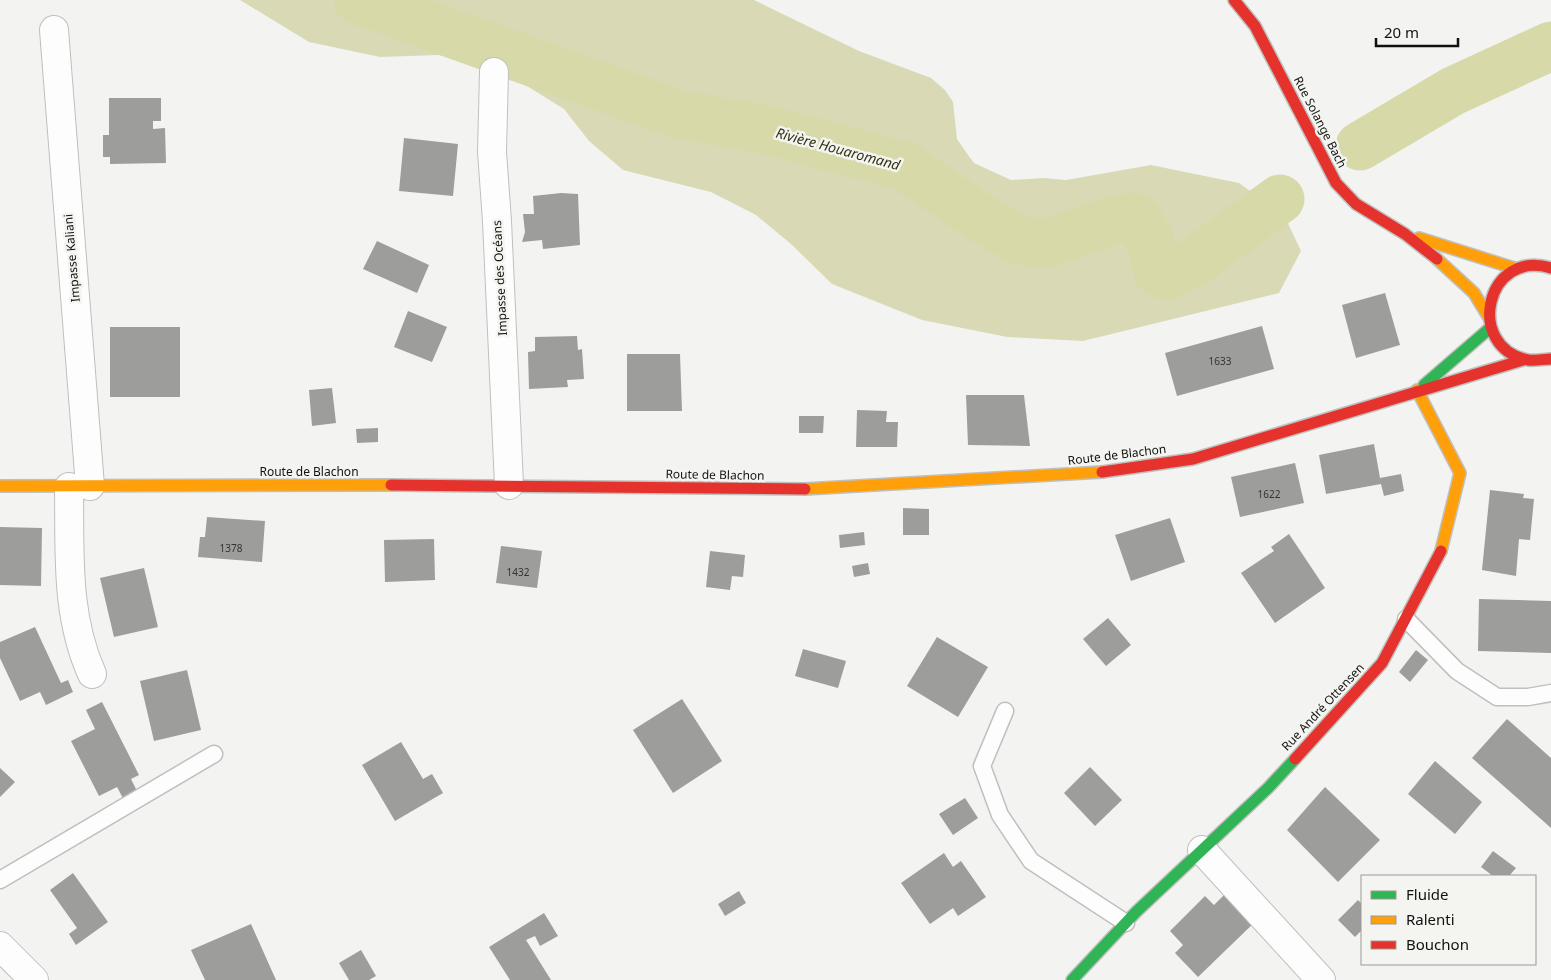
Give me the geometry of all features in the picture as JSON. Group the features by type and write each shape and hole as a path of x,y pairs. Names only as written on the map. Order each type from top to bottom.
{"street":[{"name":"Rue Solange Bach","path":"1239,2 1269,50 1336,183 1356,204 1405,234 1452,271 1474,293 1488,316"},
{"name":"Impasse Kaliani","path":"54,30 80,486 70,591 79,641 92,674"},
{"name":"Impasse des Océans","path":"494,72 492,152 509,485"},
{"name":"Rue Solange Bach","path":"1405,234 1517,269"},
{"path":"1523,360 1509,353 1498,342 1490,328 1488,316 1490,301 1495,288 1505,277 1517,269 1532,266 1551,268"},
{"name":"Route de Blachon","path":"1417,390 1490,328"},
{"name":"Route de Blachon","path":"0,486 509,485 790,490 1084,475 1193,459 1417,390 1523,360 1536,362 1551,359"},
{"name":"Rue André Ottensen","path":"1072,980 1121,928 1268,788 1382,663 1440,556 1460,473 1417,390"},
{"path":"1202,850 1321,980"},
{"path":"0,946 34,980"}],"lane":[{"path":"1406,619 1457,671 1497,697 1528,697 1551,693"},
{"path":"1005,711 982,766 1000,815 1031,861 1121,928"},
{"path":"0,880 214,754"}],"green space":[{"path":"240,0 754,0 859,51 931,78 945,90 953,102 957,139 974,163 1011,180 1044,178 1066,180 1151,165 1239,183 1284,215 1301,251 1279,293 1083,341 1007,337 922,320 832,284 791,244 756,215 711,192 623,170 589,141 564,109 522,83 476,62 439,55 380,57 309,42"}],"building":[{"path":"109,98 161,98 161,121 153,121 153,129 165,128 166,163 110,164 110,157 103,157 103,135 109,135"},
{"path":"404,138 458,144 453,196 399,191"},
{"path":"561,193 578,194 580,245 543,249 542,240 522,242 525,232 523,214 534,214 533,196"},
{"path":"377,241 429,265 417,293 363,269"},
{"path":"1385,293 1400,345 1356,358 1342,305"},
{"path":"408,311 447,327 432,362 394,347"},
{"path":"1262,326 1274,369 1177,396 1165,353"},
{"path":"110,327 180,327 180,397 110,397"},
{"path":"577,336 578,350 582,349 584,379 567,380 568,387 529,389 528,352 535,351 535,337"},
{"path":"627,354 680,354 682,411 627,411"},
{"path":"332,388 336,423 312,426 309,390"},
{"path":"966,395 1024,395 1030,446 968,445"},
{"path":"857,410 887,411 886,422 898,422 897,447 856,447"},
{"path":"799,416 824,416 823,433 799,433"},
{"path":"378,428 378,442 357,443 356,429"},
{"path":"1374,444 1380,478 1401,474 1404,491 1384,496 1381,484 1326,494 1319,455"},
{"path":"1295,463 1304,503 1240,517 1231,477"},
{"path":"1490,490 1524,494 1523,498 1534,499 1530,540 1519,539 1516,576 1482,570"},
{"path":"903,508 929,509 929,535 903,535"},
{"path":"207,517 265,521 262,562 198,557 200,537 205,537"},
{"path":"1170,518 1185,562 1131,581 1115,535"},
{"path":"0,527 42,528 41,586 0,585"},
{"path":"864,532 865,545 840,548 839,535"},
{"path":"1289,534 1325,588 1275,623 1241,573 1274,551 1271,547"},
{"path":"434,539 435,580 385,582 384,540"},
{"path":"501,546 542,551 537,588 496,583"},
{"path":"710,551 745,555 743,577 732,576 730,590 706,587"},
{"path":"868,563 870,574 854,577 852,566"},
{"path":"144,568 158,627 114,637 100,578"},
{"path":"1479,599 1551,601 1551,653 1478,651"},
{"path":"1108,618 1131,645 1106,666 1083,639"},
{"path":"35,627 61,683 68,680 73,692 46,705 40,692 20,701 0,658 0,642"},
{"path":"937,637 988,667 958,717 907,686"},
{"path":"803,649 846,661 838,688 795,676"},
{"path":"1416,650 1428,660 1410,682 1399,672"},
{"path":"187,670 201,730 154,741 140,681"},
{"path":"682,699 722,761 673,793 633,730"},
{"path":"102,702 139,775 131,779 139,795 125,802 117,787 99,796 71,741 95,729 86,710"},
{"path":"1507,719 1551,758 1551,828 1472,758"},
{"path":"401,742 423,779 432,774 443,793 395,821 362,765"},
{"path":"1435,761 1482,802 1455,834 1408,794"},
{"path":"1090,767 1122,800 1095,826 1064,793"},
{"path":"0,768 15,782 0,797"},
{"path":"1325,787 1380,840 1338,882 1287,830"},
{"path":"965,798 978,818 953,835 939,814"},
{"path":"1493,851 1516,868 1510,875 1492,875 1481,867"},
{"path":"944,853 953,867 961,861 986,897 958,916 953,908 930,924 901,883"},
{"path":"73,873 108,922 76,945 69,934 77,928 50,890"},
{"path":"1229,890 1258,919 1198,977 1175,953 1183,945 1170,931 1205,896 1214,905"},
{"path":"739,891 746,903 725,916 718,904"},
{"path":"1358,900 1361,903 1361,931 1355,937 1338,920"},
{"path":"544,913 558,936 540,946 535,936 526,940 551,980 510,980 489,947"},
{"path":"251,924 276,980 205,980 191,950"},
{"path":"361,950 376,976 369,980 349,980 339,963"}],"waterway":[{"name":"Rivière Houaromand","path":"358,0 678,114 768,130 904,166 982,219 1020,240 1043,244 1115,220 1135,217 1150,243 1158,272 1167,276 1193,263 1280,199"},
{"name":"Rivière Houaromand","path":"1360,146 1453,91 1551,46"}],"traffic: fast":[{"path":"1424,385 1490,328"},
{"path":"1072,980 1136,912 1268,788 1295,759"}],"traffic: slow":[{"path":"1419,238 1517,269"},
{"path":"1437,259 1474,293 1488,316"},
{"path":"1417,390 1460,473 1441,551"},
{"path":"805,489 1102,472"},
{"path":"0,486 391,485"}],"traffic: jam":[{"path":"1234,0 1255,26 1336,183 1356,204 1405,234 1437,259"},
{"path":"1551,268 1529,266 1511,272 1498,285 1491,302 1490,320 1495,337 1508,351 1528,360 1551,359"},
{"path":"1102,472 1193,459 1523,360"},
{"path":"391,485 805,489"},
{"path":"1295,759 1382,663 1441,551"}]}
